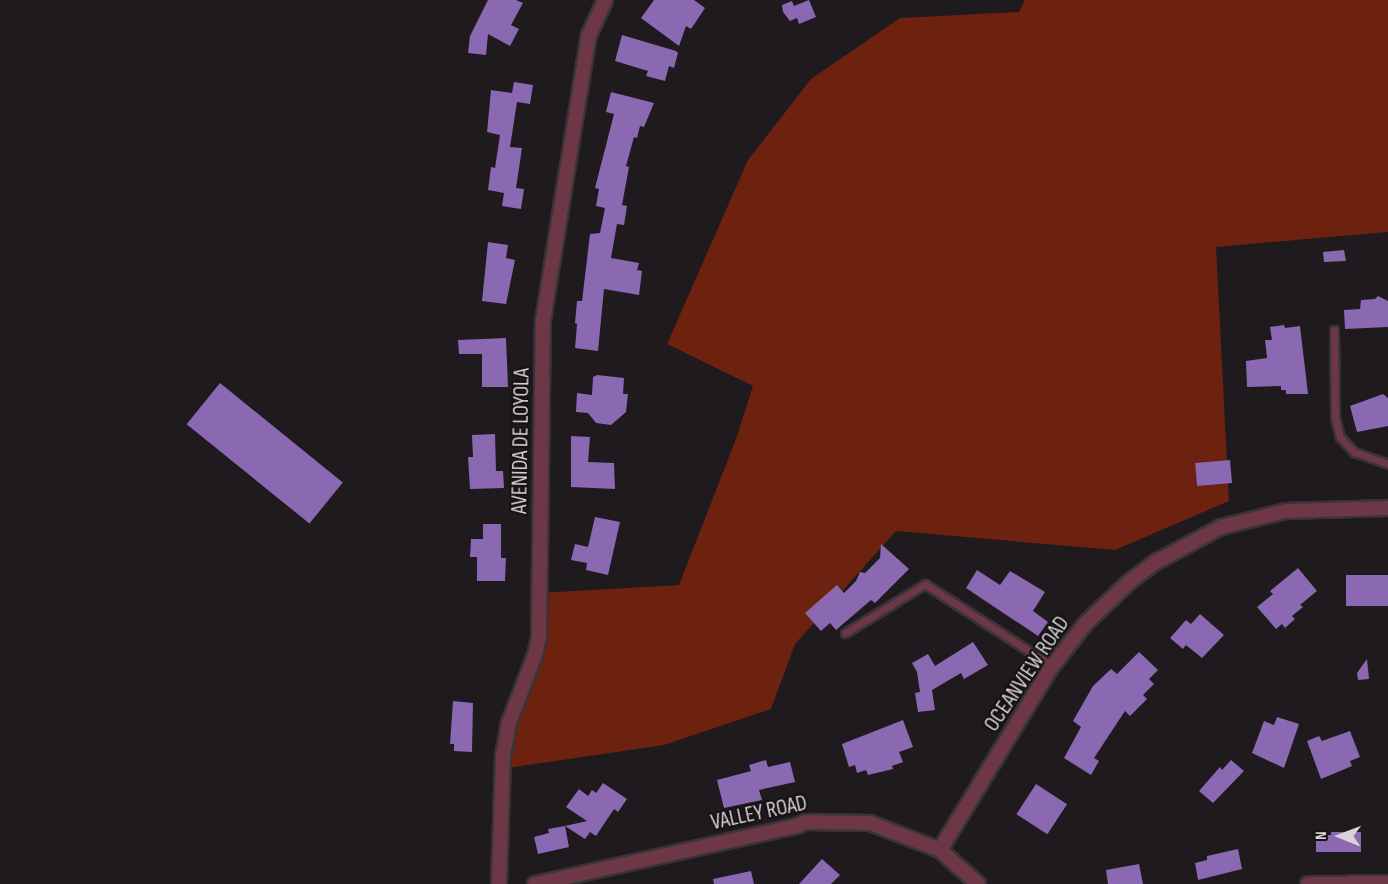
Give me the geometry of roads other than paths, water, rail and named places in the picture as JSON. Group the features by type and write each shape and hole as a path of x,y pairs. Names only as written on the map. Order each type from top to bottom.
{"street":[{"name":"AVENIDA DE LOYOLA","path":"499,884 503,756 509,723 535,655 539,637 543,321 589,35 605,0"},
{"name":"OCEANVIEW ROAD","path":"940,850 1052,666 1086,623 1129,582 1156,562 1221,527 1286,512 1388,508"},
{"name":"VALLEY ROAD","path":"535,884 797,826 806,822 870,823 940,850 978,884"},
{"path":"1308,884 1388,883"}],"lane":[{"path":"1334,330 1335,418 1341,437 1354,452 1388,464"},
{"path":"845,633 925,584 1052,666"}]}
